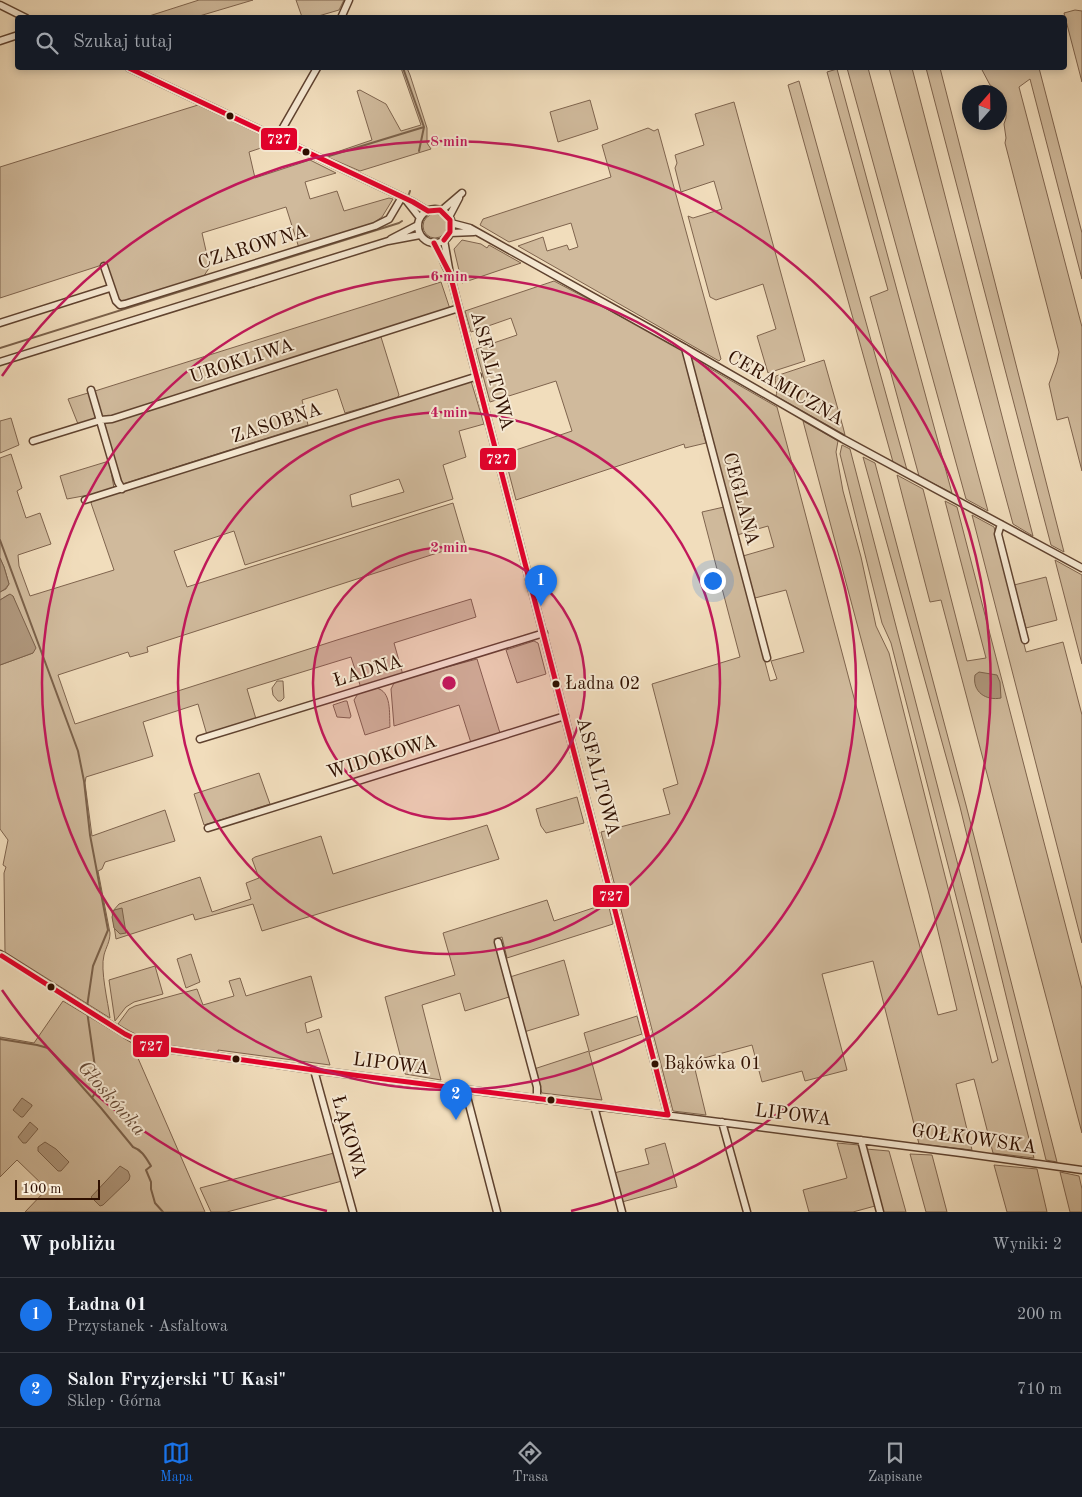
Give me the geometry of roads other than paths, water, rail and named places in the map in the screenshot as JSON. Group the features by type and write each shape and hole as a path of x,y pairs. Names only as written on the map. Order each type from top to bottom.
{"street":[{"path":"342,15 350,0"},
{"path":"0,5 20,15"},
{"path":"0,41 15,36"},
{"path":"133,70 428,211"},
{"path":"278,138 316,70"},
{"path":"441,211 462,193 450,220 450,233 444,240 434,243 427,241 420,235 418,225 420,218 428,211 432,209 441,211 450,220"},
{"path":"403,198 420,218"},
{"name":"CZAROWNA","path":"104,266 116,301 120,305 125,304 375,226 389,219 403,198"},
{"name":"CERAMICZNA","path":"450,220 470,228 685,348 842,439 1082,568"},
{"path":"388,241 418,225"},
{"path":"450,233 475,232"},
{"path":"0,362 388,241 420,235"},
{"name":"ASFALTOWA","path":"444,240 450,274 478,376 668,1115"},
{"name":"ASFALTOWA","path":"434,243 450,274"},
{"path":"0,322 110,288"},
{"name":"UROKLIWA","path":"33,441 101,420 122,416 459,308"},
{"name":"CEGLANA","path":"685,348 767,658"},
{"name":"ZASOBNA","path":"85,500 478,376"},
{"path":"91,390 118,482 122,489"},
{"path":"1001,524 998,534 1025,640"},
{"name":"ŁADNA","path":"200,739 544,633"},
{"name":"WIDOKOWA","path":"208,828 565,716"},
{"path":"498,942 537,1087 537,1099"},
{"name":"LIPOWA","path":"1,956 137,1041 152,1047 314,1070 861,1140"},
{"name":"ŁĄKOWA","path":"314,1070 353,1212"},
{"path":"465,1089 497,1212"},
{"path":"594,1106 622,1212"},
{"path":"722,1122 747,1212"},
{"path":"861,1140 880,1212"},
{"name":"GOŁKOWSKA","path":"861,1140 1082,1170"}],"waterway":[{"path":"404,70 424,127 419,151"},
{"path":"329,156 424,127"},
{"path":"0,348 402,221"},
{"path":"0,540 78,751 84,781 90,835 108,930 93,966 87,1007"},
{"path":"87,1011 98,1088 92,1098"},
{"name":"Głoskówka","path":"0,1039 48,1048 133,1147 139,1150 145,1157 151,1166 146,1170 151,1182 155,1203 163,1212"}],"place":[{"name":"Ładna 01","path":"541,606"},
{"name":"Ładna 02","path":"556,684"},
{"name":"Bąkówka 01","path":"655,1064"},
{"name":"Salon Fryzjerski \"U Kasi\"","path":"456,1120"}]}
